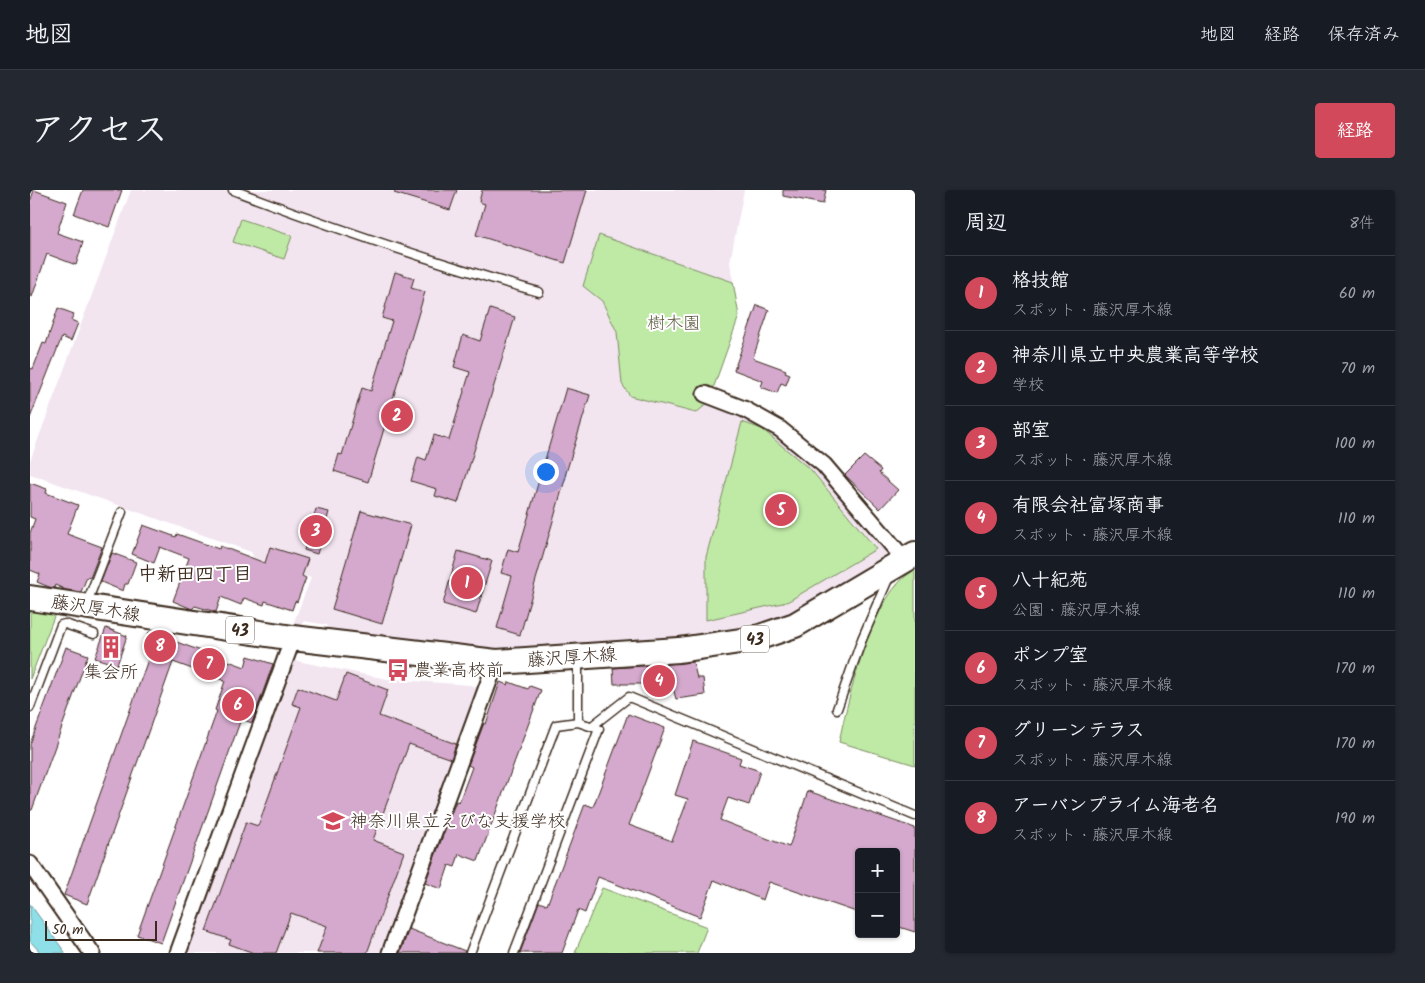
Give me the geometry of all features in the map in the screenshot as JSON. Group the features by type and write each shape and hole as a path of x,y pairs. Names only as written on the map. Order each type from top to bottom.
{"main road":[{"name":"藤沢厚木線","path":"30,598 293,638 496,662 679,650 754,639 795,625 905,559"}],"street":[{"path":"705,394 744,409 780,429 824,465 905,559"},
{"path":"178,953 293,638"},
{"path":"390,953 496,662"},
{"path":"30,864 92,953"}],"lane":[{"path":"233,190 323,224 430,260 539,292"},
{"path":"85,606 122,512"},
{"path":"837,708 862,639 905,559"},
{"path":"30,707 61,625 65,624 94,634"},
{"path":"578,657 578,722"},
{"path":"592,726 628,697 915,816"},
{"path":"470,953 556,725 578,722 592,726 599,729 514,953"}],"shaded area":[{"path":"131,190 744,190 730,262 739,316 708,403 727,408 790,440 889,545 888,553 784,616 712,634 553,646 548,648 479,648 328,630 327,625 304,621 300,626 293,624 311,578 254,558 251,552 30,474 30,461"},
{"name":"神奈川県立えびな支援学校","path":"292,660 387,679 470,685 482,689 385,953 184,953"}],"green space":[{"path":"241,219 292,236 284,259 233,242"},
{"name":"樹木園","path":"599,235 733,282 739,316 708,403 696,413 630,396 622,384 617,332 602,301 583,286"},
{"path":"742,422 762,429 812,471 876,549 787,602 706,620 706,557"},
{"path":"915,570 915,765 839,742 856,674 875,622 887,599 900,581"},
{"path":"30,609 55,614 30,679"},
{"path":"602,888 707,927 697,953 575,953"}],"water":[{"path":"30,904 66,953 41,953 30,941"}],"building":[{"path":"34,190 67,202 57,233 83,242 76,265 47,254 32,297 30,296 30,202"},
{"path":"83,190 122,190 109,227 74,214"},
{"path":"395,190 457,190 450,210 394,193"},
{"path":"482,190 587,190 565,263 476,235 485,204 479,202"},
{"path":"783,190 826,190 823,204 783,196"},
{"path":"395,272 414,278 411,288 425,292 368,482 334,471 339,454 342,455 362,388 371,391 392,321 382,318"},
{"path":"757,305 769,310 753,358 786,370 785,372 790,374 786,385 781,383 777,393 761,387 763,381 734,370"},
{"path":"58,308 74,314 71,320 78,323 71,341 62,337 30,418 30,368 33,369 43,343 46,344"},
{"path":"490,309 515,317 458,503 435,496 437,489 411,481 418,457 426,460 434,435 449,440 470,372 454,367 463,335 480,341"},
{"path":"566,388 590,395 520,635 497,628 512,576 501,573 508,549 518,552"},
{"path":"864,456 881,470 879,473 898,490 880,509 845,475"},
{"path":"30,483 47,489 46,493 78,505 67,534 102,547 90,578 87,577 81,592 66,590 55,585 54,588 49,587 37,582 40,574 30,570 30,533 35,519 30,517"},
{"path":"316,509 329,512 317,554 304,550"},
{"path":"361,511 411,525 382,624 332,609"},
{"path":"143,525 176,537 177,534 219,549 220,546 265,563 270,547 308,559 302,576 306,578 297,602 295,601 292,610 265,601 264,605 244,598 241,605 221,597 216,612 195,606 192,609 173,601 189,558 160,547 154,563 132,554"},
{"path":"458,551 492,561 476,614 443,604"},
{"path":"112,553 136,562 128,584 125,584 123,591 101,582"},
{"name":"集会所","path":"106,628 127,636 117,665 95,658"},
{"path":"149,632 245,667 248,656 273,664 252,723 241,719 161,943 137,935 217,711 215,710 225,681 173,662 87,904 64,895 150,654 142,651"},
{"path":"66,647 88,655 32,810 30,810 30,744"},
{"path":"693,662 697,678 703,678 705,695 676,699 673,688 649,690 645,684 614,684 613,668"},
{"name":"神奈川県立えびな支援学校","path":"346,674 388,690 379,716 456,744 451,759 409,744 373,840 404,852 367,953 317,953 327,926 291,913 276,953 254,953 229,944 231,940 206,931 246,822 258,826 301,707 292,704 298,687 336,701"},
{"path":"500,682 508,685 509,682 528,689 530,686 541,690 478,861 459,854 455,867 449,865 441,889 425,883 456,801 459,802 472,767 468,765 484,723 486,724"},
{"path":"628,714 665,728 629,825 672,841 688,799 675,795 693,741 741,758 739,764 760,771 749,805 728,798 720,820 789,847 808,791 915,828 915,932 900,927 900,848 855,848 855,912 769,882 763,900 714,880 700,917 598,877 585,913 578,910 562,953 520,953 539,902 547,905 585,804 593,807"},
{"path":"409,929 465,951 464,953 400,953"}],"place":[{"name":"神奈川県立中央農業高等学校","path":"397,416"},
{"name":"八十紀苑","path":"781,510"},
{"name":"部室","path":"316,531"},
{"name":"格技館","path":"467,583"},
{"name":"アーバンプライム海老名","path":"160,646"},
{"name":"集会所","path":"111,647"},
{"name":"グリーンテラス","path":"209,664"},
{"name":"農業高校前","path":"398,670"},
{"name":"有限会社富塚商事","path":"659,681"},
{"name":"ポンプ室","path":"238,705"},
{"name":"神奈川県立えびな支援学校","path":"333,821"}],"district":[{"name":"中新田四丁目","path":"195,573"}]}
